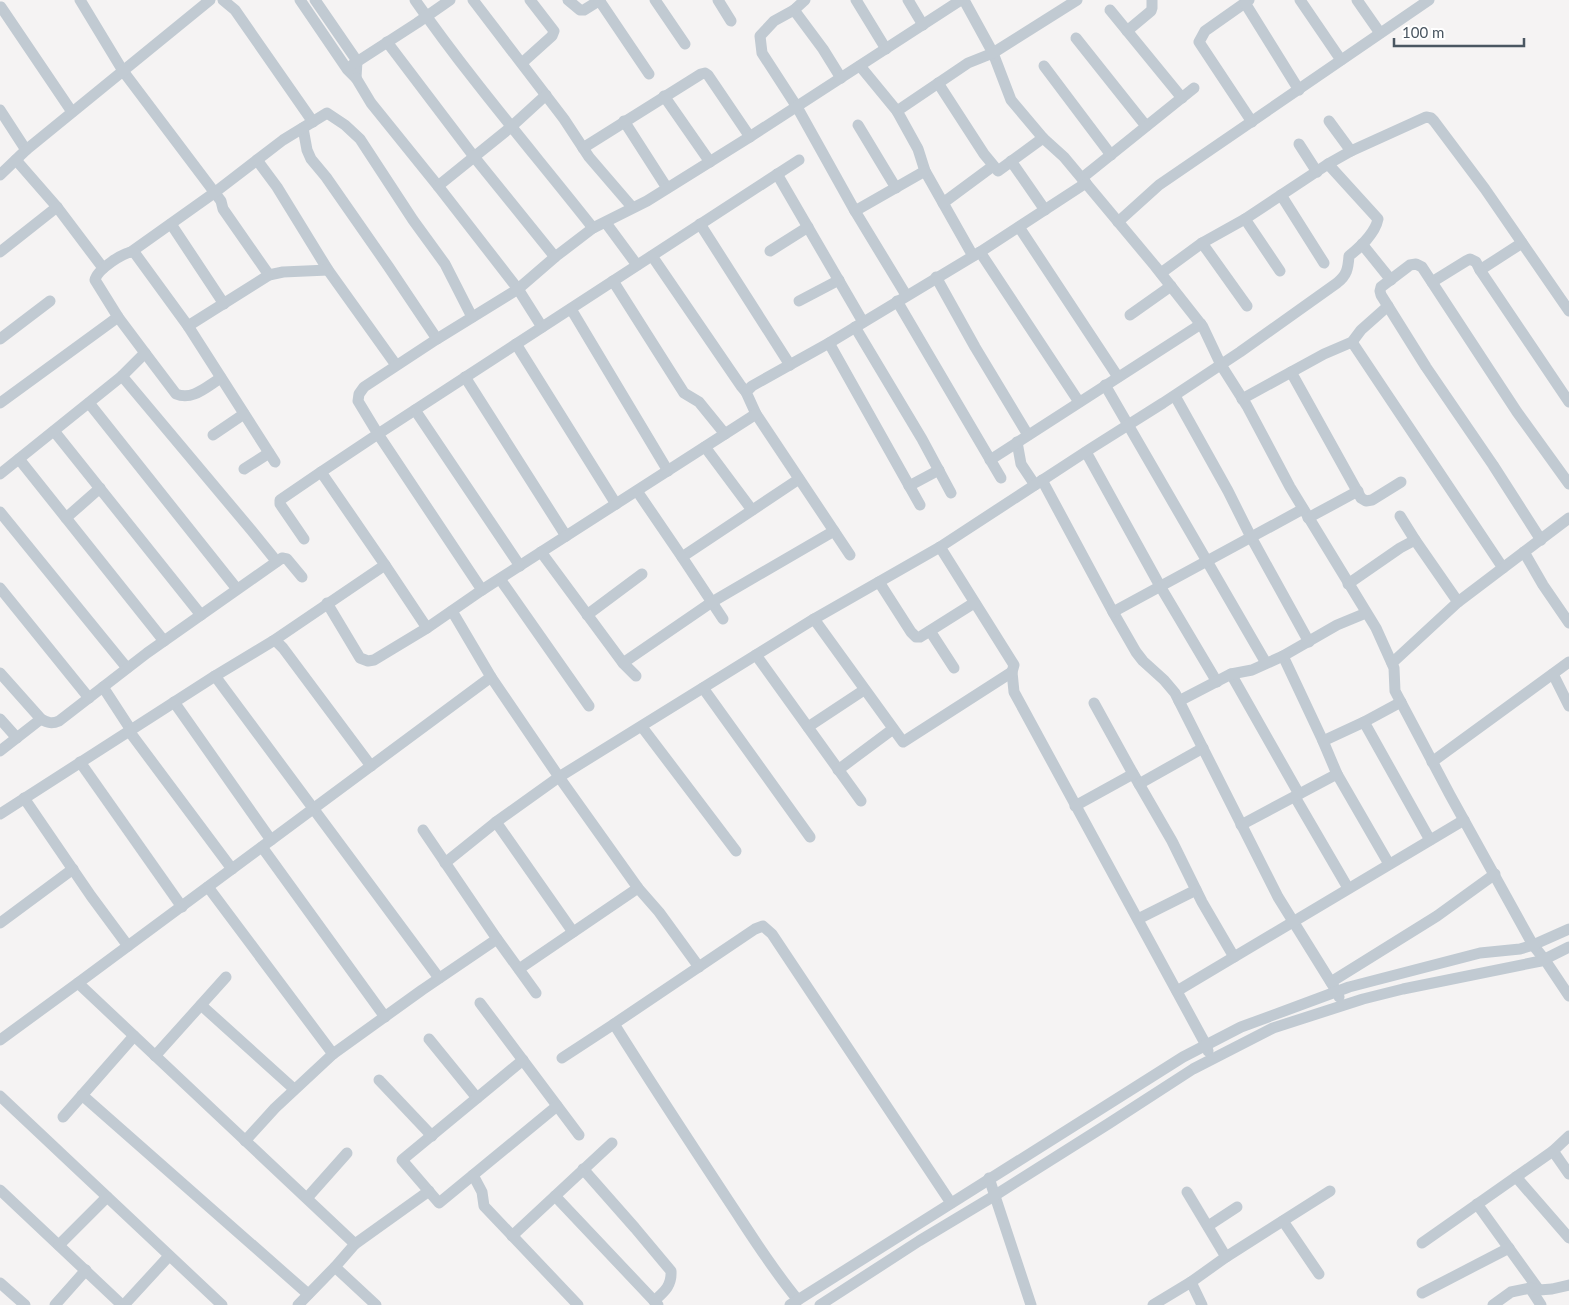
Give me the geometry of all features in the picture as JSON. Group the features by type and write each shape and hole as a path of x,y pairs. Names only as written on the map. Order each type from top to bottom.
{"street":[{"path":"80,0 123,71 221,201 224,209 269,275"},
{"path":"0,175 26,150 210,0"},
{"path":"223,0 235,10 308,125 307,150 311,159 326,177 437,339"},
{"path":"300,0 356,78 371,103 518,288 542,327"},
{"path":"315,0 357,61 356,78"},
{"path":"414,0 455,56 593,228"},
{"path":"347,68 450,0"},
{"path":"474,0 546,95 583,148 632,207"},
{"path":"522,63 552,36 554,31 530,0"},
{"path":"568,0 580,10 584,10 600,0 649,74"},
{"path":"655,0 685,44"},
{"path":"718,0 732,21"},
{"path":"805,0 794,10 774,21 760,36 762,53 797,107 856,211 901,298 1001,478"},
{"path":"856,0 886,49"},
{"path":"908,0 923,25"},
{"path":"898,111 968,63 993,53 1078,0"},
{"path":"1127,31 1151,12 1152,0"},
{"path":"1300,0 1342,60"},
{"path":"1357,0 1380,33"},
{"path":"1118,222 1160,185 1342,60 1417,4 1429,0"},
{"path":"482,590 358,402 359,394 364,387 518,288 593,228 647,201 923,25 966,1 993,53 1011,100 1043,138 1064,157 1201,324 1221,365 1306,513 1376,628 1394,668 1395,691 1432,762 1533,946 1545,960 1569,996"},
{"path":"1252,122 1198,42 1205,31 1247,1 1298,90"},
{"path":"4,5 72,112"},
{"path":"794,10 823,49 841,78"},
{"path":"1110,10 1182,98"},
{"path":"1076,38 1146,126"},
{"path":"387,42 474,157 555,257"},
{"path":"860,66 898,111 918,149 925,172 943,203 976,254 1079,402"},
{"path":"1044,66 1111,155"},
{"path":"583,148 664,96 705,73 750,137"},
{"path":"938,83 984,154 998,171 1043,138"},
{"path":"746,392 752,386 828,343 1045,210 1084,181 1111,155 1194,88"},
{"path":"438,186 511,127 546,95"},
{"path":"664,96 710,162"},
{"path":"0,110 26,150"},
{"path":"221,378 191,396 183,397 176,394 118,317 95,280 97,274 103,268 131,252 171,224 283,140 328,113 360,139 413,220 445,264 472,317"},
{"path":"1161,273 1202,243 1244,219 1350,151 1426,117 1431,118 1485,189 1569,312"},
{"path":"1329,120 1350,151"},
{"path":"624,121 667,188"},
{"path":"858,125 896,188"},
{"path":"1299,144 1317,172"},
{"path":"16,160 57,207 103,268"},
{"path":"257,160 277,187 328,270 396,365"},
{"path":"304,539 280,504 280,500 570,308 799,160"},
{"path":"1011,161 1045,210"},
{"path":"445,863 496,822 559,777 814,619 940,547 1221,365 1337,284 1346,276 1349,256 1362,244 1377,224 1378,219 1328,164"},
{"path":"943,203 993,166"},
{"path":"856,211 925,172"},
{"path":"777,174 839,280 859,324 951,492"},
{"path":"1281,195 1324,263"},
{"path":"0,252 57,207"},
{"path":"1244,219 1280,271"},
{"path":"606,223 637,265"},
{"path":"171,224 224,304"},
{"path":"700,224 790,365"},
{"path":"1019,226 1118,377"},
{"path":"770,251 808,227"},
{"path":"1202,243 1247,306"},
{"path":"1480,270 1522,243"},
{"path":"1362,244 1391,280"},
{"path":"131,252 136,255 188,326 272,457 244,470"},
{"path":"652,256 746,392 756,414 850,555"},
{"path":"1432,282 1470,259 1476,262 1569,402"},
{"path":"1541,540 1494,465 1426,367 1388,306 1380,291 1381,287 1410,266 1416,264 1422,268 1517,412 1569,484"},
{"path":"188,326 269,275 283,272 328,270"},
{"path":"936,277 1028,436"},
{"path":"799,301 839,280"},
{"path":"613,281 684,393 699,402 725,434"},
{"path":"1130,315 1171,286"},
{"path":"0,339 50,301"},
{"path":"1242,399 1324,354 1352,342 1361,330 1388,306"},
{"path":"570,308 668,471"},
{"path":"0,403 118,317"},
{"path":"990,460 1201,324"},
{"path":"1352,342 1503,568"},
{"path":"828,343 920,504"},
{"path":"516,344 616,504"},
{"path":"0,474 122,376 145,353"},
{"path":"1291,372 1362,498 1366,501 1372,500 1401,482"},
{"path":"122,376 276,562"},
{"path":"465,377 566,536"},
{"path":"1105,386 1266,663"},
{"path":"1174,396 1228,491 1309,642"},
{"path":"89,403 237,590"},
{"path":"415,410 520,566"},
{"path":"212,434 244,414"},
{"path":"327,603 360,658 368,661 374,660 452,612 500,578 756,414"},
{"path":"54,431 201,615"},
{"path":"1017,442 1021,464 1038,482 1143,662 1164,680 1180,701 1278,897 1334,987 1342,1006"},
{"path":"706,446 752,510"},
{"path":"1086,452 1160,586 1217,682"},
{"path":"19,459 164,641"},
{"path":"909,486 939,470"},
{"path":"321,472 427,628"},
{"path":"682,557 799,479"},
{"path":"66,518 100,488"},
{"path":"637,490 723,618"},
{"path":"1113,612 1251,537 1358,491"},
{"path":"0,512 127,668"},
{"path":"1400,516 1458,602"},
{"path":"1392,663 1458,602 1569,518"},
{"path":"623,663 712,602 834,531"},
{"path":"1348,584 1400,548 1415,540"},
{"path":"940,547 1014,665 1012,672 1014,692 1206,1045 1211,1060"},
{"path":"541,552 623,663 636,676"},
{"path":"1524,552 1543,585 1569,622"},
{"path":"0,673 41,719 53,724 59,722 164,641 282,558 287,559 302,577"},
{"path":"0,814 272,641 385,564"},
{"path":"587,615 642,574"},
{"path":"500,578 590,706"},
{"path":"879,582 913,635 920,637 974,602"},
{"path":"0,588 89,698"},
{"path":"452,612 491,677 559,777 638,888 659,912 699,967"},
{"path":"1180,701 1231,674 1252,670 1283,656 1337,625 1366,613"},
{"path":"814,619 903,742 1012,672"},
{"path":"930,631 954,668"},
{"path":"272,641 284,648 370,766"},
{"path":"756,655 861,801"},
{"path":"1283,656 1324,741 1337,774 1389,864"},
{"path":"1432,762 1569,662"},
{"path":"1231,674 1348,888"},
{"path":"1553,674 1569,706"},
{"path":"215,676 439,978"},
{"path":"1,1037 182,907 491,677"},
{"path":"103,687 130,730 232,869"},
{"path":"703,688 810,838"},
{"path":"808,727 864,690"},
{"path":"174,702 266,843 385,1017"},
{"path":"1324,741 1401,702"},
{"path":"1094,703 1172,841 1196,890 1234,957"},
{"path":"0,719 17,738"},
{"path":"0,751 41,719"},
{"path":"1364,722 1430,840"},
{"path":"642,727 736,851"},
{"path":"838,770 893,730"},
{"path":"1075,806 1203,748"},
{"path":"80,762 182,907"},
{"path":"1241,826 1337,774"},
{"path":"24,798 128,946"},
{"path":"1177,992 1464,820"},
{"path":"496,822 573,932"},
{"path":"423,830 536,993"},
{"path":"0,923 73,869"},
{"path":"1334,987 1495,874"},
{"path":"208,887 333,1054"},
{"path":"519,969 638,888"},
{"path":"1138,919 1196,890"},
{"path":"562,1058 755,929 763,926 778,942 951,1203"},
{"path":"614,1024 676,1122 785,1284 794,1302 1183,1056 1241,1027 1334,987 1480,954 1533,946 1569,929"},
{"path":"245,1141 294,1089 333,1054 497,939"},
{"path":"820,1305 1193,1069 1273,1028 1403,989 1545,960 1569,947"},
{"path":"155,1056 226,977"},
{"path":"78,983 355,1244"},
{"path":"480,1003 579,1135"},
{"path":"201,1005 294,1089"},
{"path":"63,1117 134,1036"},
{"path":"429,1039 477,1098"},
{"path":"523,1060 402,1160 439,1203 557,1106"},
{"path":"379,1080 432,1136"},
{"path":"82,1095 308,1294"},
{"path":"0,1096 222,1305"},
{"path":"1422,1243 1553,1151 1569,1136"},
{"path":"512,1236 612,1143"},
{"path":"1553,1151 1569,1174"},
{"path":"307,1198 347,1153"},
{"path":"554,1196 656,1303 669,1286 671,1272 584,1169"},
{"path":"473,1175 482,1192 484,1206 578,1305"},
{"path":"1516,1177 1569,1238"},
{"path":"989,1178 1031,1305"},
{"path":"0,1190 123,1305 169,1256"},
{"path":"298,1305 355,1244 429,1191"},
{"path":"1154,1305 1330,1191"},
{"path":"1187,1192 1226,1257"},
{"path":"59,1245 107,1197"},
{"path":"1477,1204 1509,1248 1535,1289 1540,1305"},
{"path":"1208,1226 1237,1206"},
{"path":"1283,1221 1319,1274"},
{"path":"1422,1293 1509,1248"},
{"path":"335,1267 376,1305"},
{"path":"55,1305 86,1270"},
{"path":"1191,1282 1202,1305"},
{"path":"0,1283 18,1303"},
{"path":"1493,1305 1511,1292 1569,1285"}]}
